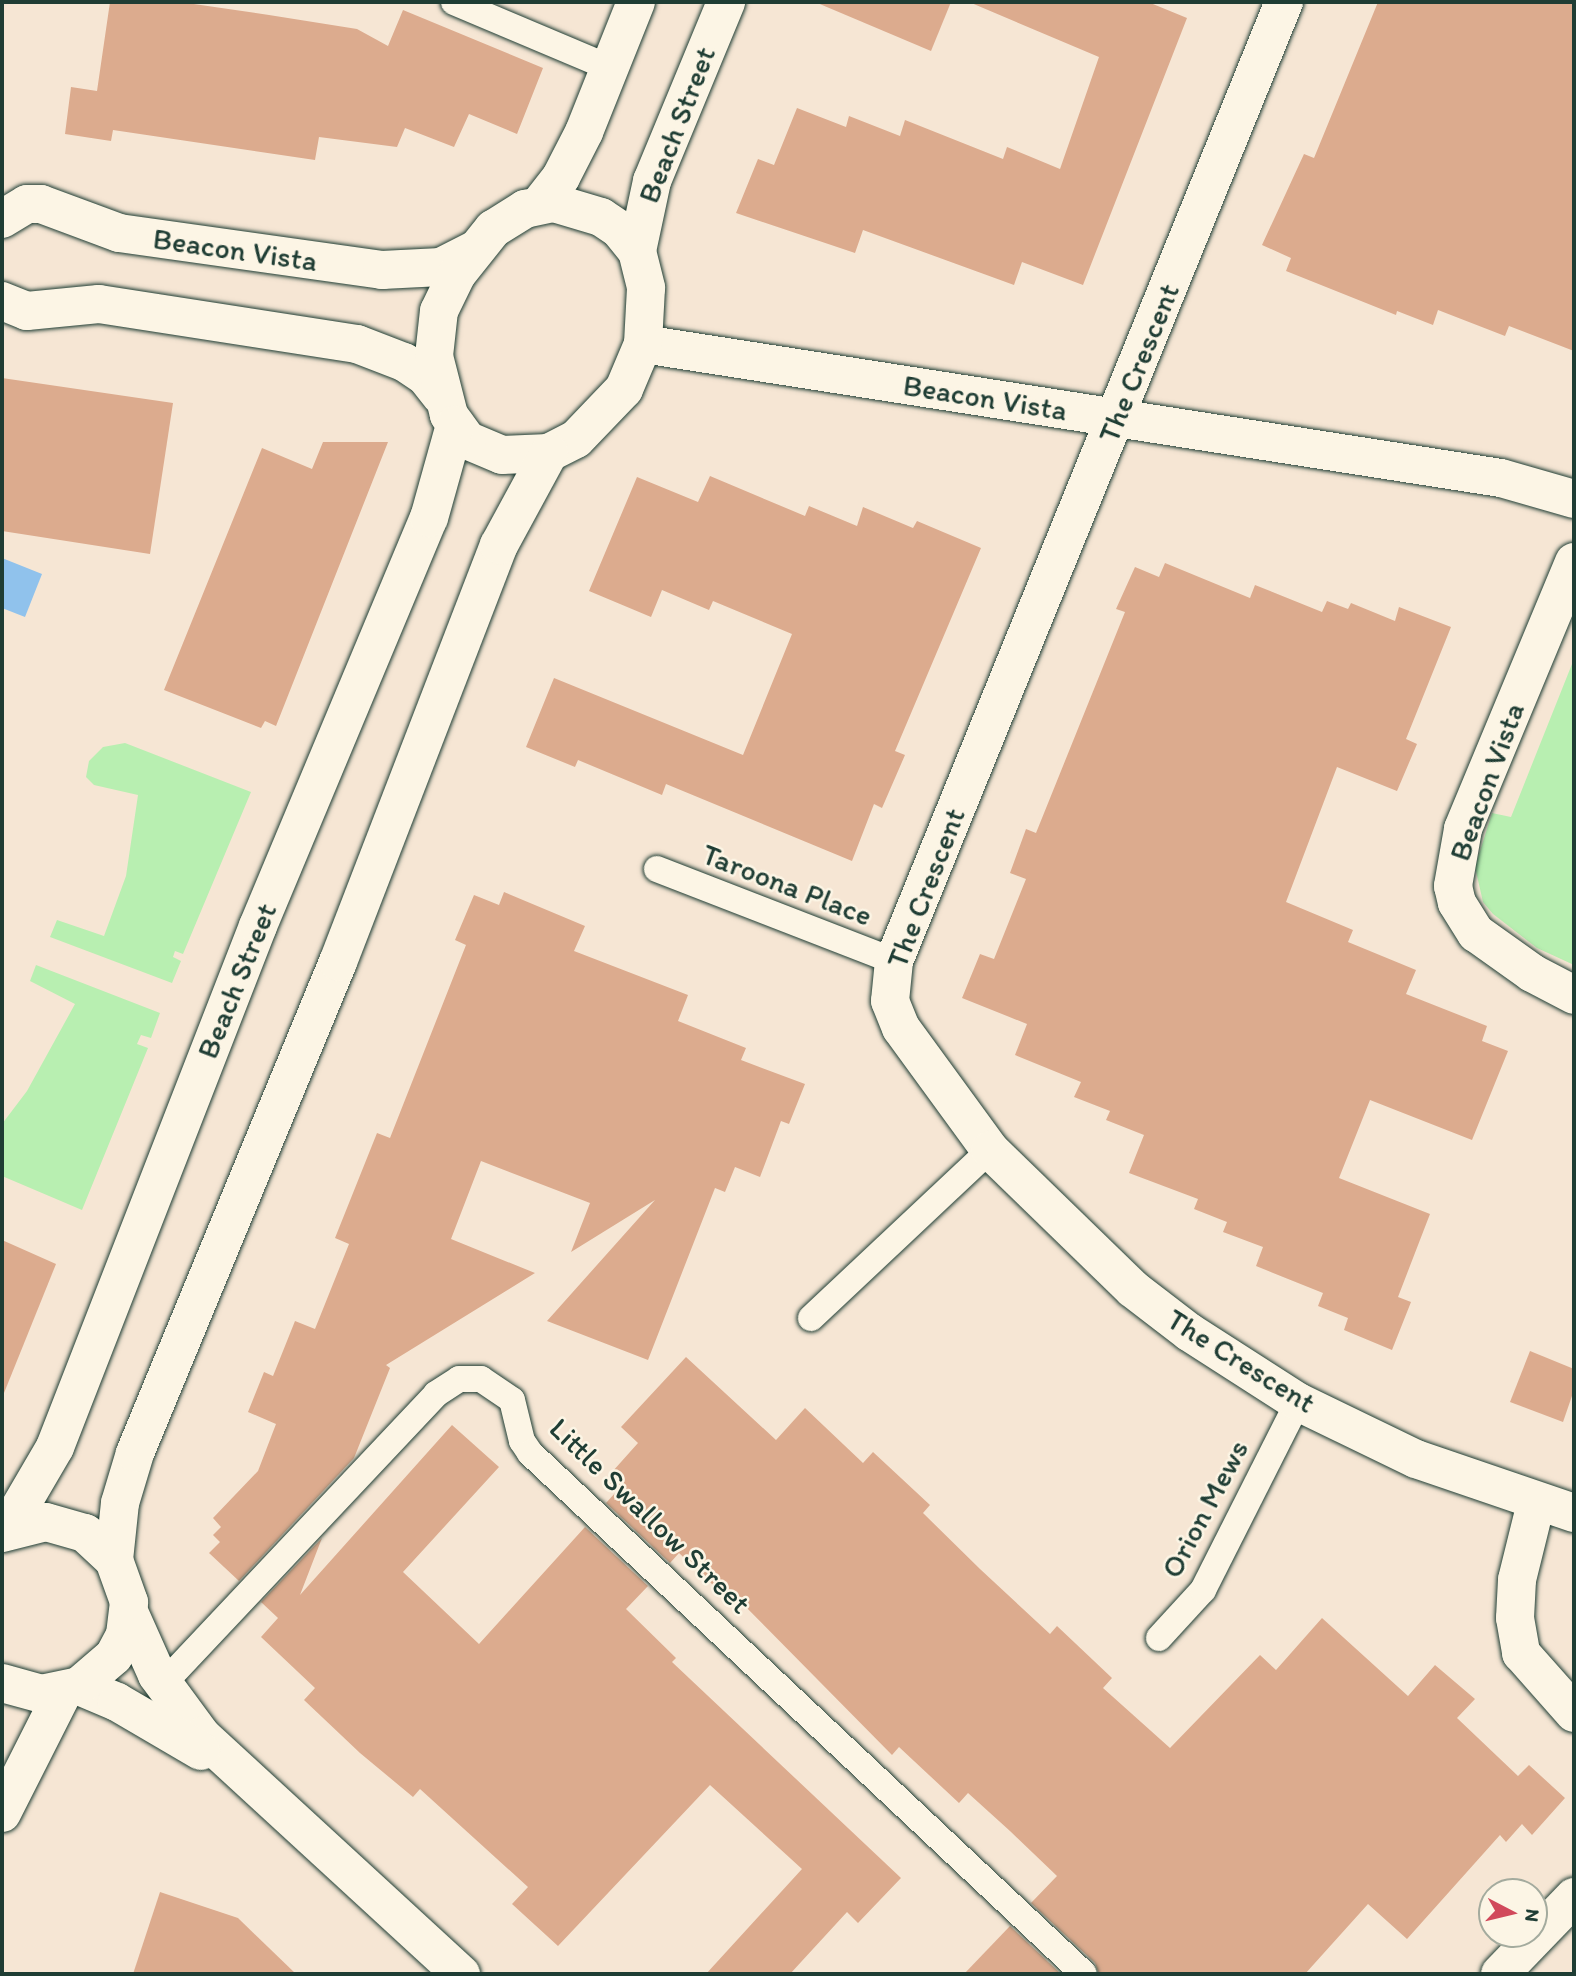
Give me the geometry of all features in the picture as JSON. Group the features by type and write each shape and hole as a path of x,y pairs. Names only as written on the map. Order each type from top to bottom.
{"street":[{"path":"540,204 570,160 636,2"},
{"name":"Beach Street","path":"637,251 652,181 726,2"},
{"name":"The Crescent","path":"1284,2 1117,420 894,961 890,1001 901,1028 990,1150 1133,1289 1239,1368 1298,1402 1416,1459 1536,1503 1574,1513"},
{"name":"Beacon Vista","path":"2,219 27,204 41,204 119,233 382,270 441,267 474,250"},
{"path":"114,1560 120,1503 135,1453 338,962 499,545 531,479 550,453 576,439 607,412 636,366 643,344 646,288 637,251 619,229 592,212 566,204 540,204 500,223 474,250 439,311 434,356 448,411"},
{"path":"2,301 27,311 99,304 357,344 404,362 426,377 467,440 502,455 550,453"},
{"name":"Beacon Vista","path":"643,344 1501,478 1574,499"},
{"name":"Beach Street","path":"4,1532 55,1447 253,939 433,507 448,411"},
{"name":"Beacon Vista","path":"1574,562 1463,829 1453,886 1457,903 1476,933 1532,973 1574,995"},
{"path":"1536,1503 1517,1580 1515,1618 1521,1653 1574,1713"},
{"path":"2,1813 71,1689 114,1656 125,1635 128,1612 127,1591 114,1560 85,1533 66,1525 46,1522 4,1532"},
{"path":"128,1612 163,1684 202,1736 460,1974"},
{"path":"2,1684 22,1691 71,1689 158,1725 270,1797"},
{"path":"1500,1974 1574,1897"}],"lane":[{"path":"454,2 608,67"},
{"name":"Taroona Place","path":"657,869 894,961"},
{"path":"811,1318 990,1150"},
{"name":"Little Swallow Street","path":"163,1684 436,1394 459,1378 481,1379 512,1400 522,1441 530,1453 1084,1974"},
{"name":"Orion Mews","path":"1159,1638 1203,1590 1298,1402"}],"green space":[{"path":"1574,659 1574,965 1537,948 1493,914 1483,902 1475,867 1492,813 1511,817"},
{"path":"125,743 251,792 183,954 175,951 173,957 181,961 172,983 50,937 57,920 104,936 126,876 138,795 94,785 86,777 89,761 103,747"},
{"path":"36,965 160,1013 151,1038 141,1035 137,1044 148,1048 82,1210 2,1176 2,1124 27,1091 75,1004 30,981"}],"water":[{"path":"2,558 42,574 25,617 2,608"}],"building":[{"path":"110,2 180,2 269,15 357,29 388,46 403,10 543,68 517,134 469,114 454,147 405,128 397,147 319,137 315,160 113,130 111,141 65,134 71,87 97,91"},
{"path":"815,2 951,2 931,51"},
{"path":"969,2 1148,2 1187,18 1083,285 1022,262 1014,285 863,230 855,253 736,213 758,159 774,165 797,108 846,127 849,116 900,136 905,120 1003,159 1007,147 1060,169 1099,57"},
{"path":"1378,2 1574,2 1574,351 1509,326 1505,336 1438,310 1433,325 1397,311 1396,315 1286,271 1291,258 1262,245 1304,154 1314,158"},
{"path":"2,378 173,403 150,554 2,531"},
{"path":"323,442 388,442 276,726 265,721 261,728 164,690 262,448 312,469"},
{"path":"710,476 805,516 809,506 857,526 863,507 913,528 917,521 981,548 895,751 905,755 882,808 874,804 852,861 666,784 662,795 578,760 575,767 526,747 554,678 743,755 792,634 713,601 709,610 662,590 651,617 589,591 637,477 698,502"},
{"path":"1165,563 1250,598 1255,585 1322,612 1327,601 1348,609 1351,603 1395,621 1399,607 1451,627 1406,739 1417,744 1397,791 1337,767 1286,902 1353,930 1348,942 1416,970 1406,994 1487,1026 1482,1041 1508,1051 1472,1140 1370,1100 1339,1178 1430,1214 1398,1297 1411,1302 1392,1350 1344,1330 1348,1318 1318,1306 1323,1293 1256,1266 1263,1247 1223,1232 1227,1222 1194,1209 1198,1199 1129,1173 1144,1135 1106,1120 1110,1111 1074,1097 1081,1082 1015,1055 1027,1024 962,998 980,954 994,959 1026,879 1010,873 1026,829 1036,833 1125,612 1116,609 1135,567 1159,577"},
{"path":"504,892 585,926 574,951 688,995 678,1021 746,1048 741,1060 805,1084 789,1124 781,1121 760,1177 735,1167 725,1192 715,1188 648,1360 547,1321 655,1200 571,1252 590,1203 481,1161 451,1239 535,1273 386,1365 390,1368 354,1458 239,1581 209,1553 220,1542 213,1535 221,1527 213,1518 258,1471 276,1424 248,1412 264,1372 273,1376 295,1321 315,1329 349,1244 335,1238 377,1133 390,1138 466,945 455,940 474,895 499,905"},
{"path":"2,1240 56,1264 4,1393 2,1393"},
{"path":"1530,1351 1574,1369 1574,1390 1563,1422 1510,1402"},
{"path":"686,1357 776,1440 805,1408 863,1463 873,1452 930,1505 923,1513 980,1569 1050,1634 1057,1626 1112,1678 1103,1688 1170,1748 1260,1655 1276,1670 1322,1618 1408,1696 1435,1665 1475,1699 1457,1718 1518,1776 1529,1765 1565,1798 1532,1835 1522,1824 1506,1842 1500,1835 1407,1939 1368,1904 1305,1974 1099,1974 1095,1963 1031,1903 1057,1876 1010,1831 968,1793 959,1803 899,1747 892,1755 735,1596 730,1601 679,1553 670,1563 606,1503 616,1492 604,1481 638,1443 621,1427"},
{"path":"452,1425 499,1467 403,1572 479,1644 585,1527 648,1586 626,1609 676,1658 672,1662 901,1878 858,1923 847,1912 790,1974 706,1974 802,1869 710,1785 558,1946 512,1904 528,1887 420,1789 413,1797 360,1753 304,1700 315,1688 261,1637 278,1618 261,1602 322,1538 300,1595"},
{"path":"160,1892 238,1918 296,1974 133,1974"},
{"path":"1010,1926 1061,1974 964,1974"}]}
